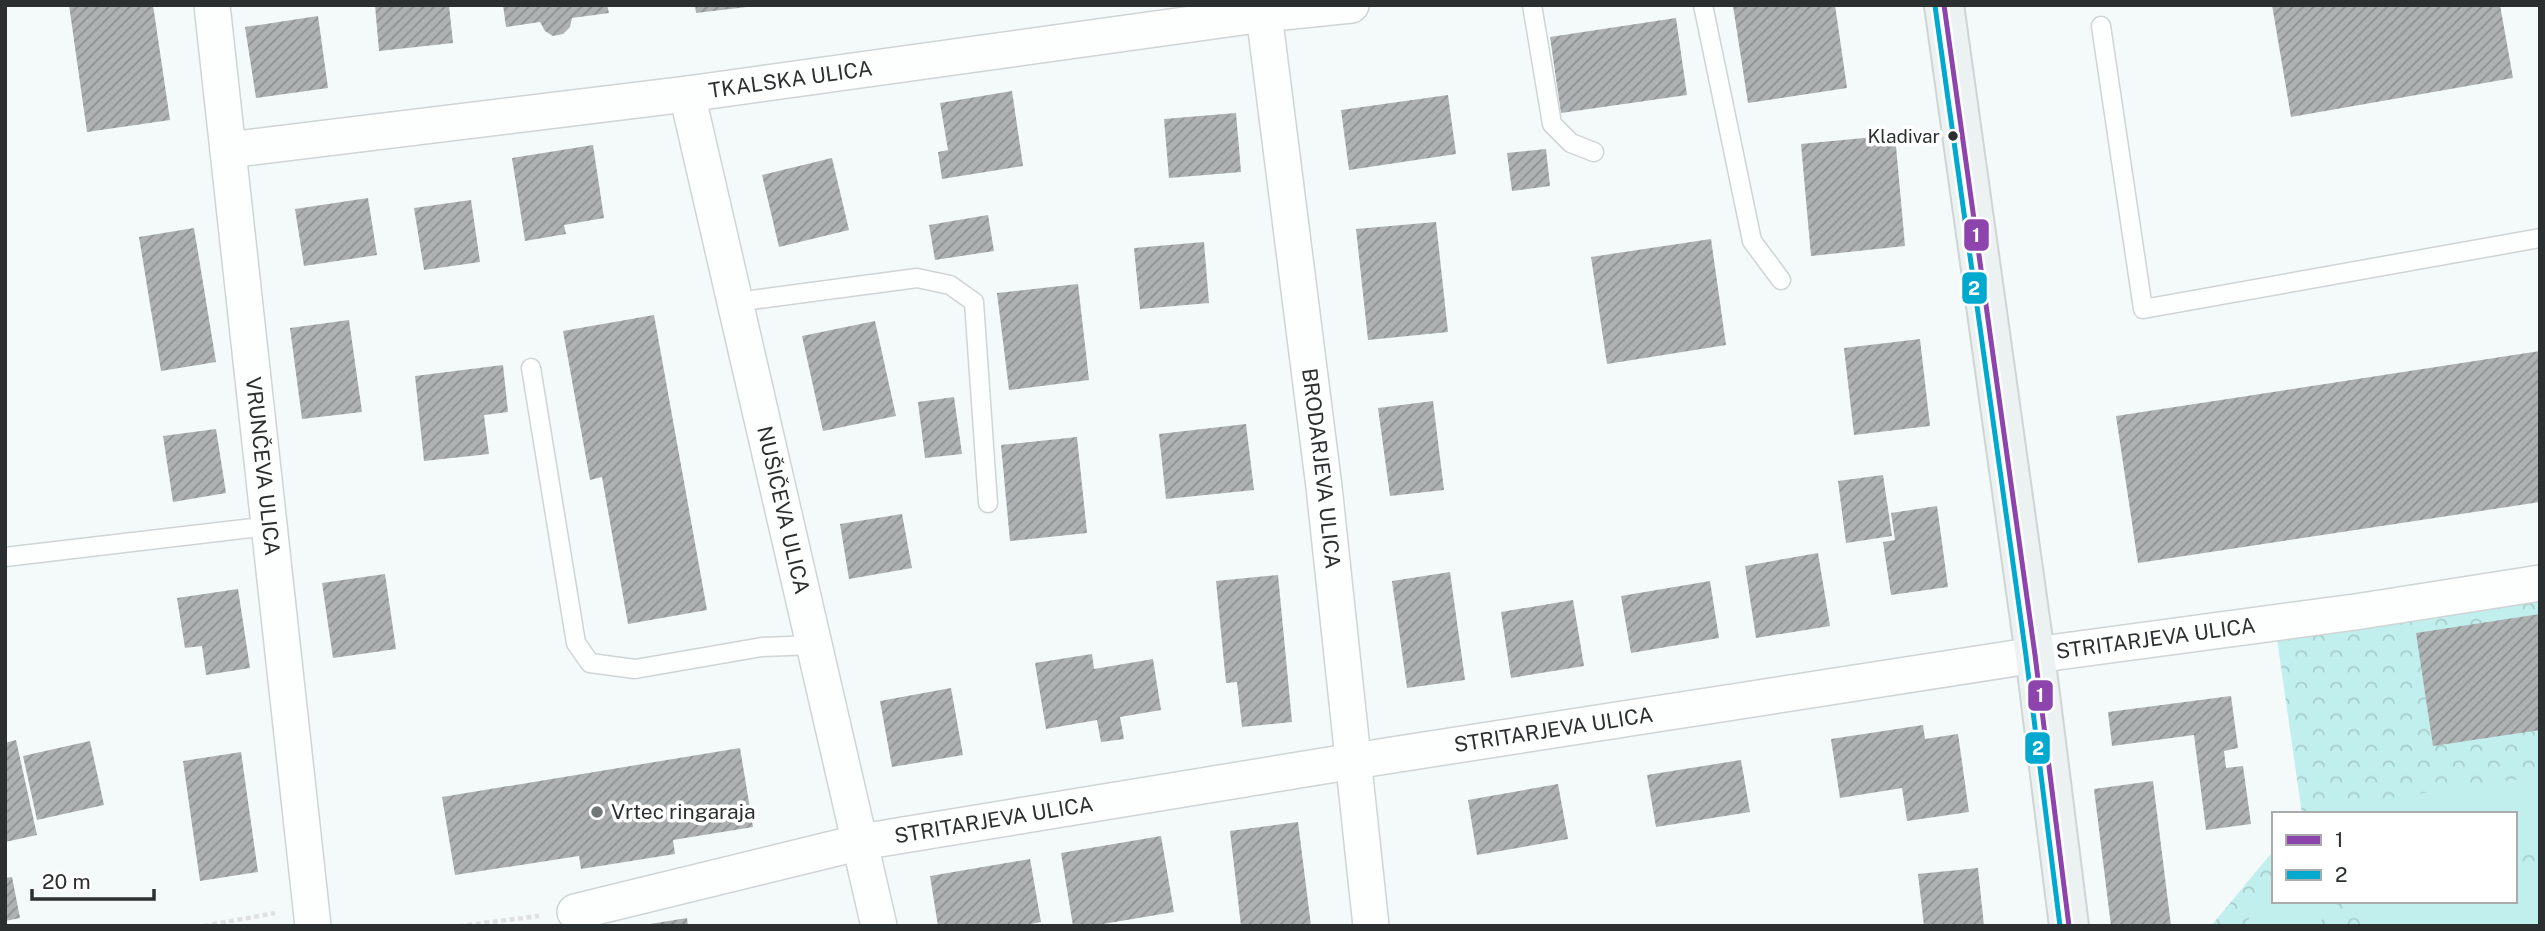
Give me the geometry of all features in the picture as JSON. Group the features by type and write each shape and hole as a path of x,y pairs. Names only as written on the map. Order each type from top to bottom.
{"street":[{"name":"VRUNČEVA ULICA","path":"212,5 312,917"},
{"name":"TKALSKA ULICA","path":"228,150 687,94 1264,10 1351,5"},
{"path":"1944,5 2035,655 2069,926"},
{"name":"BRODARJEVA ULICA","path":"1264,10 1324,487 1371,926"},
{"name":"NUŠIČEVA ULICA","path":"687,94 879,926"},
{"name":"STRITARJEVA ULICA","path":"575,912 861,842 1354,761 2035,655 2355,612 2540,583"}],"lane":[{"path":"1532,5 1552,124 1571,143 1594,152"},
{"path":"1703,5 1752,241 1781,280"},
{"path":"2101,26 2143,309 2540,238"},
{"path":"736,302 916,278 950,285 974,302 988,503"},
{"path":"531,368 576,643 590,663 635,669 762,648 814,645"},
{"path":"5,557 269,526"}],"path":[{"path":"459,926 575,912"},
{"path":"204,926 312,917"}],"green space":[{"path":"2540,601 2540,926 2211,926 2272,852 2272,903 2517,903 2517,812 2302,812 2277,639"},
{"path":"2540,776 2540,837 2517,841 2517,812 2323,812 2322,808"},
{"path":"2540,872 2540,926 2366,926 2362,903 2517,903 2517,876"},
{"path":"2272,888 2272,903 2338,903 2316,926 2245,926 2253,911"}],"building":[{"path":"69,5 153,5 170,120 87,132"},
{"path":"375,5 449,5 453,43 379,51"},
{"path":"503,5 607,5 609,13 572,18 570,27 563,34 553,36 545,31 540,22 506,27"},
{"path":"695,5 747,5 747,7 696,13"},
{"path":"1835,5 1847,88 1748,103 1733,6"},
{"path":"2272,5 2500,5 2513,78 2291,117"},
{"path":"318,16 328,88 256,98 245,27"},
{"path":"1676,18 1687,95 1561,113 1550,37"},
{"path":"1012,91 1023,166 942,179 938,152 948,150 940,103"},
{"path":"1448,95 1456,154 1349,170 1341,110"},
{"path":"1236,113 1241,172 1169,178 1164,119"},
{"path":"1895,135 1905,246 1811,256 1801,144"},
{"path":"593,145 604,218 564,225 566,234 525,241 512,158"},
{"path":"1546,149 1550,186 1512,191 1507,153"},
{"path":"832,158 849,230 779,247 762,175"},
{"path":"368,198 377,255 304,266 295,209"},
{"path":"471,200 480,262 424,270 414,208"},
{"path":"988,215 994,251 935,260 929,225"},
{"path":"1436,222 1448,332 1368,340 1356,229"},
{"path":"194,228 216,362 161,371 139,237"},
{"path":"1711,239 1726,345 1607,364 1591,257"},
{"path":"1204,242 1209,303 1140,309 1134,248"},
{"path":"1078,284 1089,380 1009,390 997,293"},
{"path":"654,315 707,610 628,624 602,477 590,480 563,331"},
{"path":"349,320 362,412 302,419 290,328"},
{"path":"875,321 896,416 823,431 802,336"},
{"path":"1920,339 1930,426 1854,435 1844,348"},
{"path":"2540,351 2540,502 2138,563 2116,416"},
{"path":"503,365 508,412 484,415 489,454 424,461 415,376"},
{"path":"954,397 962,454 925,458 918,402"},
{"path":"1433,401 1444,490 1390,496 1378,408"},
{"path":"1246,424 1254,490 1166,499 1159,434"},
{"path":"216,429 226,493 173,502 163,436"},
{"path":"1077,437 1087,533 1010,541 1001,445"},
{"path":"1883,475 1892,536 1846,543 1838,481"},
{"path":"1937,506 1948,587 1891,595 1883,542 1895,540 1891,513"},
{"path":"902,514 912,568 849,579 840,524"},
{"path":"1818,553 1830,626 1756,638 1745,566"},
{"path":"1450,572 1465,680 1407,688 1392,581"},
{"path":"385,574 396,649 333,658 322,583"},
{"path":"1278,575 1292,722 1242,727 1237,682 1226,683 1216,581"},
{"path":"1710,581 1719,638 1631,653 1621,596"},
{"path":"238,589 250,668 206,675 202,646 185,648 177,598"},
{"path":"1573,600 1584,666 1511,678 1501,612"},
{"path":"2540,614 2540,730 2433,746 2416,633"},
{"path":"1092,654 1094,669 1153,659 1161,710 1120,717 1124,739 1101,742 1097,720 1046,729 1035,663"},
{"path":"951,688 963,755 892,767 880,701"},
{"path":"2231,696 2238,748 2224,751 2226,768 2243,766 2251,824 2206,830 2194,735 2112,746 2108,712"},
{"path":"1923,725 1925,739 1958,734 1969,812 1907,821 1902,788 1840,798 1831,739"},
{"path":"16,740 37,835 5,842 5,743"},
{"path":"90,741 104,805 37,820 23,756"},
{"name":"Vrtec ringaraja","path":"740,748 753,827 673,840 675,854 581,869 579,856 455,875 442,797"},
{"path":"241,752 258,872 200,881 183,761"},
{"path":"1741,760 1750,812 1656,827 1647,775"},
{"path":"2153,781 2171,926 2111,926 2094,789"},
{"path":"1558,784 1568,839 1477,855 1468,800"},
{"path":"1298,822 1311,926 1241,926 1230,831"},
{"path":"1161,836 1174,912 1091,926 1073,926 1061,853"},
{"path":"1030,859 1041,922 1021,926 938,926 930,876"},
{"path":"1978,868 1984,926 1924,926 1918,874"},
{"path":"12,877 20,918 5,921 5,878"},
{"path":"687,918 688,926 650,926 650,924"}],"transit line":[{"name":"1","path":"1944,5 2035,655 2069,926"},
{"name":"2","path":"1935,6 2026,656 2060,926"}],"place":[{"name":"Kladivar","path":"1953,136"},
{"name":"Vrtec ringaraja","path":"597,812"}]}
